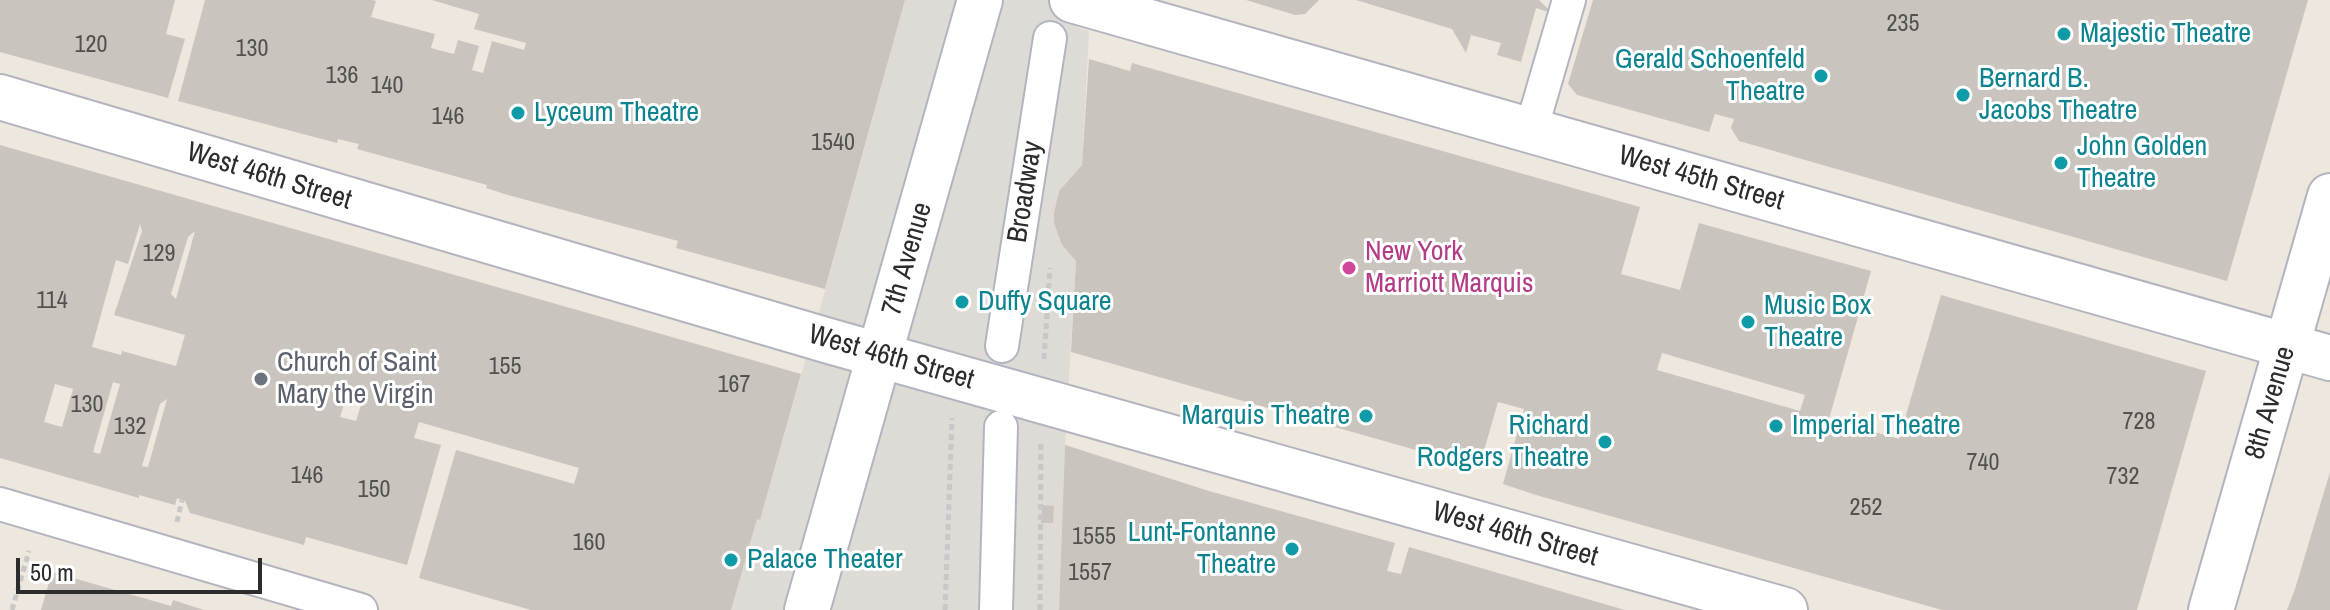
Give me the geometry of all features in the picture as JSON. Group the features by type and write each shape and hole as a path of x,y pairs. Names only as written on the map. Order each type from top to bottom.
{"main road":[{"name":"7th Avenue","path":"807,610 980,0"},
{"name":"West 45th Street","path":"1072,0 2330,358"},
{"name":"West 46th Street","path":"0,97 881,356 1785,610"},
{"name":"8th Avenue","path":"2211,610 2330,196"}],"street":[{"path":"1531,130 1569,0"},
{"name":"Broadway","path":"1002,346 1050,38"},
{"path":"996,610 1001,427"},
{"path":"0,504 361,610"}],"path":[{"path":"945,610 952,418"},
{"path":"1040,610 1041,435"},
{"path":"177,522 182,500"},
{"path":"12,610 29,551"}],"shaded area":[{"name":"Duffy Square","path":"905,0 1077,0 1076,27 1089,31 1082,165 1059,191 1054,213 1054,223 1062,245 1076,261 1059,610 731,610 820,309"}],"building":[{"path":"0,0 175,0 166,34 185,39 168,98 0,52"},
{"path":"205,0 376,1 371,17 435,34 431,48 454,54 458,40 479,46 472,70 483,73 492,41 524,50 526,43 474,29 479,14 432,0 905,0 825,289 676,248 678,241 508,195 486,188 487,185 357,149 359,144 338,139 337,143 178,101"},
{"path":"1246,0 1319,0 1305,14 1295,15"},
{"path":"1356,0 1539,0 1552,13 1536,8 1521,62 1497,55 1501,43 1471,35 1466,53 1452,29"},
{"path":"1593,0 2308,0 2227,281 1739,141 1731,128 1734,119 1715,114 1709,132 1577,95 1568,84"},
{"path":"1089,59 1130,71 1132,63 1640,207 1621,274 1680,290 1699,223 1871,271 1829,419 1899,439 1941,295 2206,371 2137,610 1942,610 1536,495 1503,484 1524,409 1498,402 1479,468 1071,352 1076,261 1062,245 1054,223 1054,213 1059,191 1082,165","holes":["1662,353 1805,395 1800,411 1657,370"]},
{"path":"0,145 801,374 731,610 531,610 419,578 456,450 574,484 579,468 419,422 414,438 441,445 407,565 306,537 304,545 190,513 185,501 177,498 175,505 139,495 139,498 0,458","holes":["140,224 142,231 114,315 185,335 176,366 122,351 121,355 92,347 116,260 128,264","195,231 176,299 171,294 188,237","113,382 120,384 100,454 93,452","55,384 73,389 62,427 44,422","167,399 148,467 142,466 160,404","345,400 361,405 356,421 340,417"]},
{"path":"1065,445 1209,491 1395,543 1387,571 1401,574 1409,547 1625,610 1059,610"},
{"path":"2330,472 2330,610 2287,610 2295,589"},
{"path":"1042,505 1054,506 1053,523 1041,523"},
{"path":"52,572 171,606 173,600 204,610 41,610"}],"place":[{"name":"Majestic Theatre","path":"2064,34"},
{"name":"Gerald Schoenfeld Theatre","path":"1821,76"},
{"name":"Bernard B. Jacobs Theatre","path":"1963,95"},
{"name":"Lyceum Theatre","path":"518,113"},
{"name":"John Golden Theatre","path":"2061,163"},
{"name":"New York Marriott Marquis","path":"1349,268"},
{"name":"Duffy Square","path":"962,302"},
{"name":"Music Box Theatre","path":"1748,322"},
{"name":"Church of Saint Mary the Virgin","path":"261,379"},
{"name":"Marquis Theatre","path":"1366,416"},
{"name":"Imperial Theatre","path":"1776,426"},
{"name":"Richard Rodgers Theatre","path":"1605,442"},
{"name":"Lunt-Fontanne Theatre","path":"1292,549"},
{"name":"Palace Theater","path":"731,560"}]}
